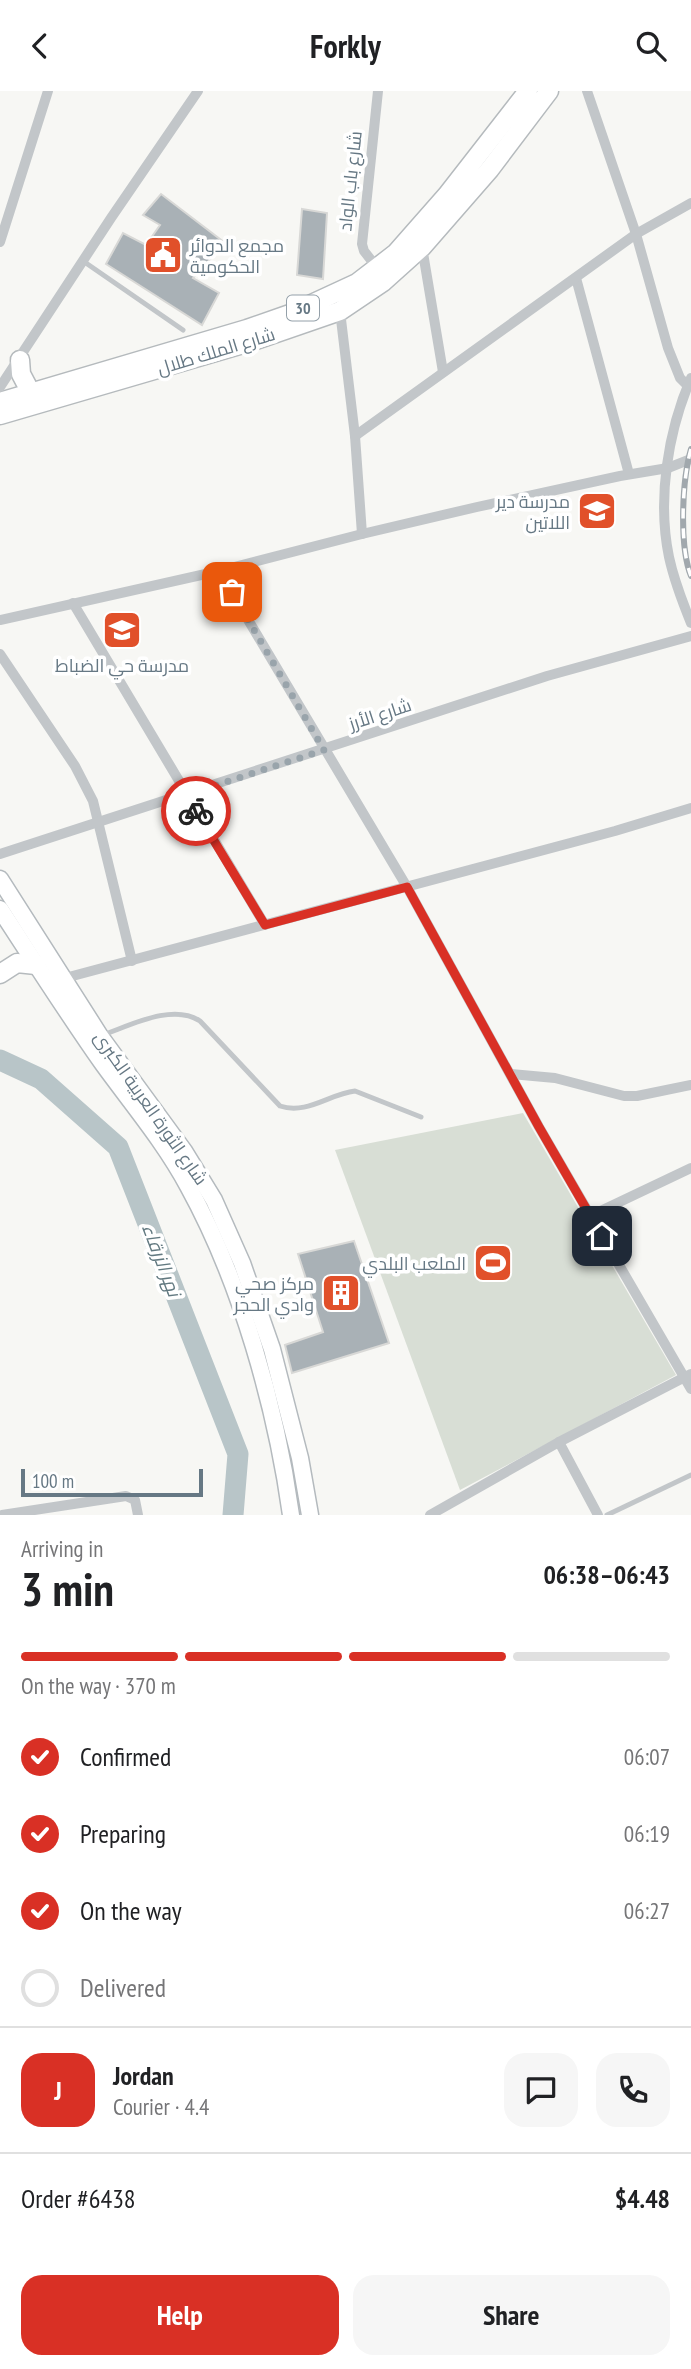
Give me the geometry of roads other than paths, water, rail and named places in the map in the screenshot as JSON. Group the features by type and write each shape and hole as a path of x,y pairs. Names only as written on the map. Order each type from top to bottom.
{"main road":[{"name":"شارع الملك طلال","path":"0,402 247,329 335,294 378,269 397,253 447,195 528,91"},
{"name":"شارع الملك طلال","path":"0,415 250,342 340,311 383,282 422,247 490,169 549,91"},
{"path":"20,360 21,374 31,393"},
{"name":"شارع الثورة العربية الكبرى","path":"0,879 100,1037 184,1151 214,1200 272,1349 300,1458 310,1515"},
{"name":"شارع الثورة العربية الكبرى","path":"0,909 89,1044 175,1164 200,1208 242,1309 275,1429 291,1515"},
{"path":"0,974 17,963 36,965"}],"street":[{"path":"0,242 2,227 48,91"},
{"path":"0,387 198,91"},
{"name":"شارع باب الواد","path":"378,91 362,244 378,269"},
{"path":"587,91 636,234 668,348 680,378 689,382 673,438 664,496 669,555 678,591 691,623"},
{"path":"355,436 636,234 691,203"},
{"path":"422,247 443,372"},
{"path":"576,278 629,474"},
{"path":"340,311 355,436 362,534"},
{"path":"0,620 219,571 362,534 629,474 668,468 691,459"},
{"path":"219,571 407,887 590,1216 688,1376 691,1389"},
{"path":"73,603 265,925"},
{"name":"شارع الأرز","path":"0,854 547,676 691,636"},
{"path":"0,654 75,767 93,801 132,961"},
{"path":"65,978 691,808"},
{"path":"511,1074 555,1078 624,1096 637,1096 691,1085"},
{"path":"590,1216 691,1168"},
{"path":"430,1515 559,1443 688,1376"},
{"path":"559,1443 598,1515"},
{"path":"2,1515 58,1511 130,1496 135,1500 138,1515"}],"lane":[{"path":"83,261 183,330"},
{"path":"100,1037 174,1013 192,1015 280,1106 302,1109 344,1092 355,1091 421,1118"},
{"path":"607,1515 691,1475"}],"waterway":[{"name":"نهر الزرقاء","path":"0,1060 41,1079 118,1147 238,1454 233,1515"}],"railway":[{"path":"691,449 683,513 685,548 691,576"}],"place":[{"name":"مجمع الدوائر الحكومية","path":"163,255"},
{"name":"مدرسة دير اللاتين","path":"597,511"},
{"name":"مدرسة حي الضباط","path":"122,630"},
{"name":"الملعب البلدي","path":"493,1263"},
{"name":"مركز صحي وادي الحجر","path":"341,1293"}]}
